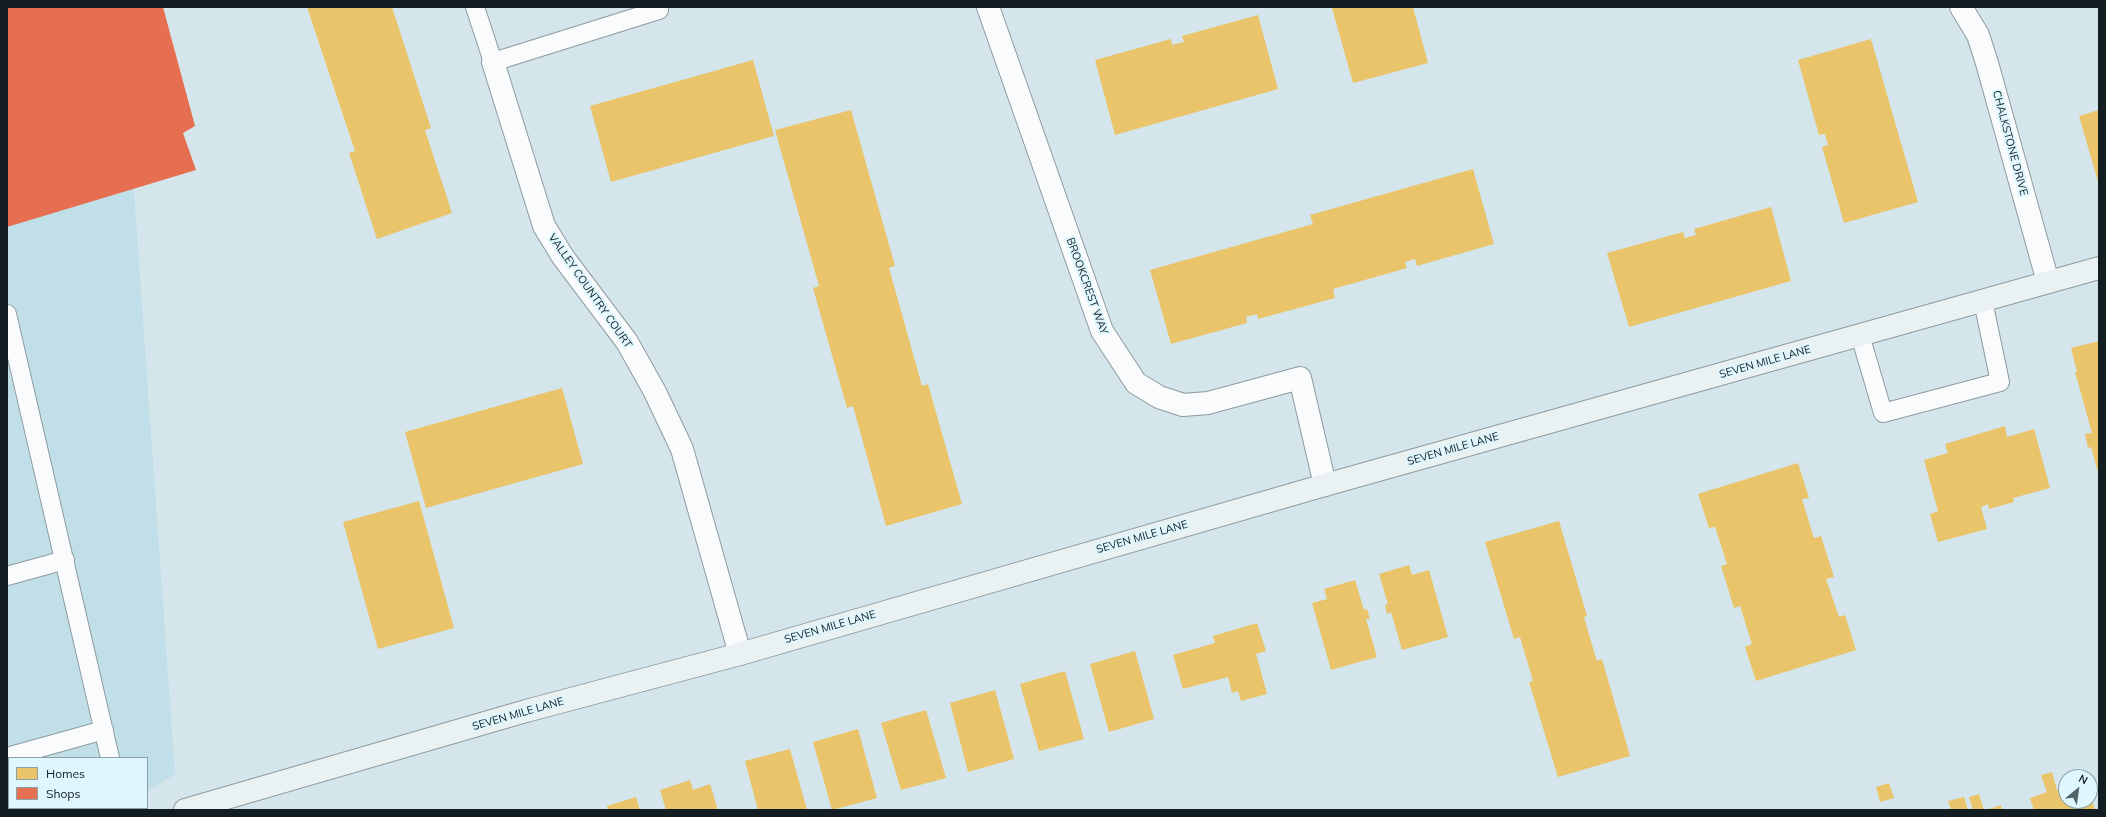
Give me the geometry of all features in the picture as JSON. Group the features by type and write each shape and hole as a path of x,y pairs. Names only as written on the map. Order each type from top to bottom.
{"street":[{"name":"BROOKCREST WAY","path":"988,7 1102,331 1136,383 1159,397 1183,405 1208,403 1300,378 1325,485"},
{"name":"CHALKSTONE DRIVE","path":"1961,7 1978,35 1987,63 2048,282"},
{"name":"VALLEY COUNTRY COURT","path":"493,62 544,226 563,258 627,342 655,392 682,449 740,654"},
{"name":"SEVEN MILE LANE","path":"185,810 526,712 740,654 1325,485 2099,268"}],"lane":[{"name":"VALLEY COUNTRY COURT","path":"476,7 493,62"},
{"path":"493,62 659,10 658,7"},
{"path":"1860,335 1883,413 2000,382 1983,301"},
{"path":"7,314 110,757"},
{"path":"7,576 65,560"},
{"path":"7,757 104,730"}],"shaded area":[{"path":"7,7 121,7 175,774 148,791 148,757 8,757 8,809 122,809 7,810"}],"building: Homes":[{"path":"307,7 392,7 431,128 425,130 452,213 377,239 349,153 355,151"},
{"path":"1413,7 1428,63 1353,83 1332,8"},
{"path":"1258,15 1278,89 1115,135 1095,60 1171,39 1172,45 1184,42 1182,36"},
{"path":"1871,39 1918,202 1844,223 1822,147 1828,145 1825,134 1819,135 1798,60"},
{"path":"753,60 774,136 611,182 590,106"},
{"path":"851,110 895,266 889,268 922,386 928,384 962,504 886,526 853,406 847,408 813,288 819,286 775,130"},
{"path":"2099,110 2099,185 2079,116"},
{"path":"1473,169 1494,244 1417,266 1415,259 1405,262 1407,268 1333,289 1335,298 1258,319 1257,314 1246,317 1247,323 1171,344 1150,270 1313,224 1310,215"},
{"path":"1771,207 1791,281 1629,327 1607,253 1683,232 1685,238 1696,235 1694,229"},
{"path":"2099,341 2099,476 2091,447 2088,448 2085,434 2092,433 2075,372 2077,372 2071,348"},
{"path":"562,388 583,464 426,508 405,432"},
{"path":"2005,426 2007,437 2034,429 2050,488 2013,498 2014,502 1989,509 1988,504 1981,507 1987,529 1938,542 1930,514 1938,511 1924,460 1948,453 1945,444"},
{"path":"1798,463 1809,498 1802,499 1813,535 1814,538 1821,536 1834,577 1826,579 1839,617 1845,615 1856,650 1756,681 1745,647 1752,644 1740,606 1734,608 1721,566 1727,564 1715,527 1709,528 1698,494"},
{"path":"419,501 454,628 378,649 343,522"},
{"path":"1559,521 1587,616 1584,617 1589,635 1597,661 1602,659 1630,756 1558,777 1529,682 1533,681 1520,637 1514,639 1485,542"},
{"path":"1409,565 1412,575 1429,570 1448,637 1402,650 1391,612 1387,614 1385,605 1388,604 1379,574"},
{"path":"1355,580 1364,610 1367,609 1370,619 1366,619 1377,657 1331,670 1312,603 1327,599 1324,589"},
{"path":"1257,623 1266,651 1256,654 1267,694 1241,701 1238,691 1232,693 1228,677 1183,689 1173,655 1215,643 1213,636"},
{"path":"1135,651 1154,719 1109,732 1090,664"},
{"path":"1065,671 1084,739 1039,751 1020,684"},
{"path":"995,690 1014,759 968,772 950,703"},
{"path":"926,710 946,778 901,790 881,723"},
{"path":"858,729 877,798 832,810 813,742"},
{"path":"790,749 807,810 758,810 745,761"},
{"path":"2052,772 2058,790 2058,809 2095,810 2034,810 2030,798 2047,792 2041,775"},
{"path":"690,780 693,790 710,784 718,810 666,810 660,790"},
{"path":"1889,783 1894,798 1880,802 1876,787"},
{"path":"1979,794 1984,810 1973,810 1969,797"},
{"path":"636,797 640,810 608,810 607,806"},
{"path":"1964,797 1968,810 1951,810 1948,801"},
{"path":"2001,805 2002,810 1986,810"}],"building: Shops":[{"path":"7,7 163,7 195,126 183,133 196,170 7,227"}]}
